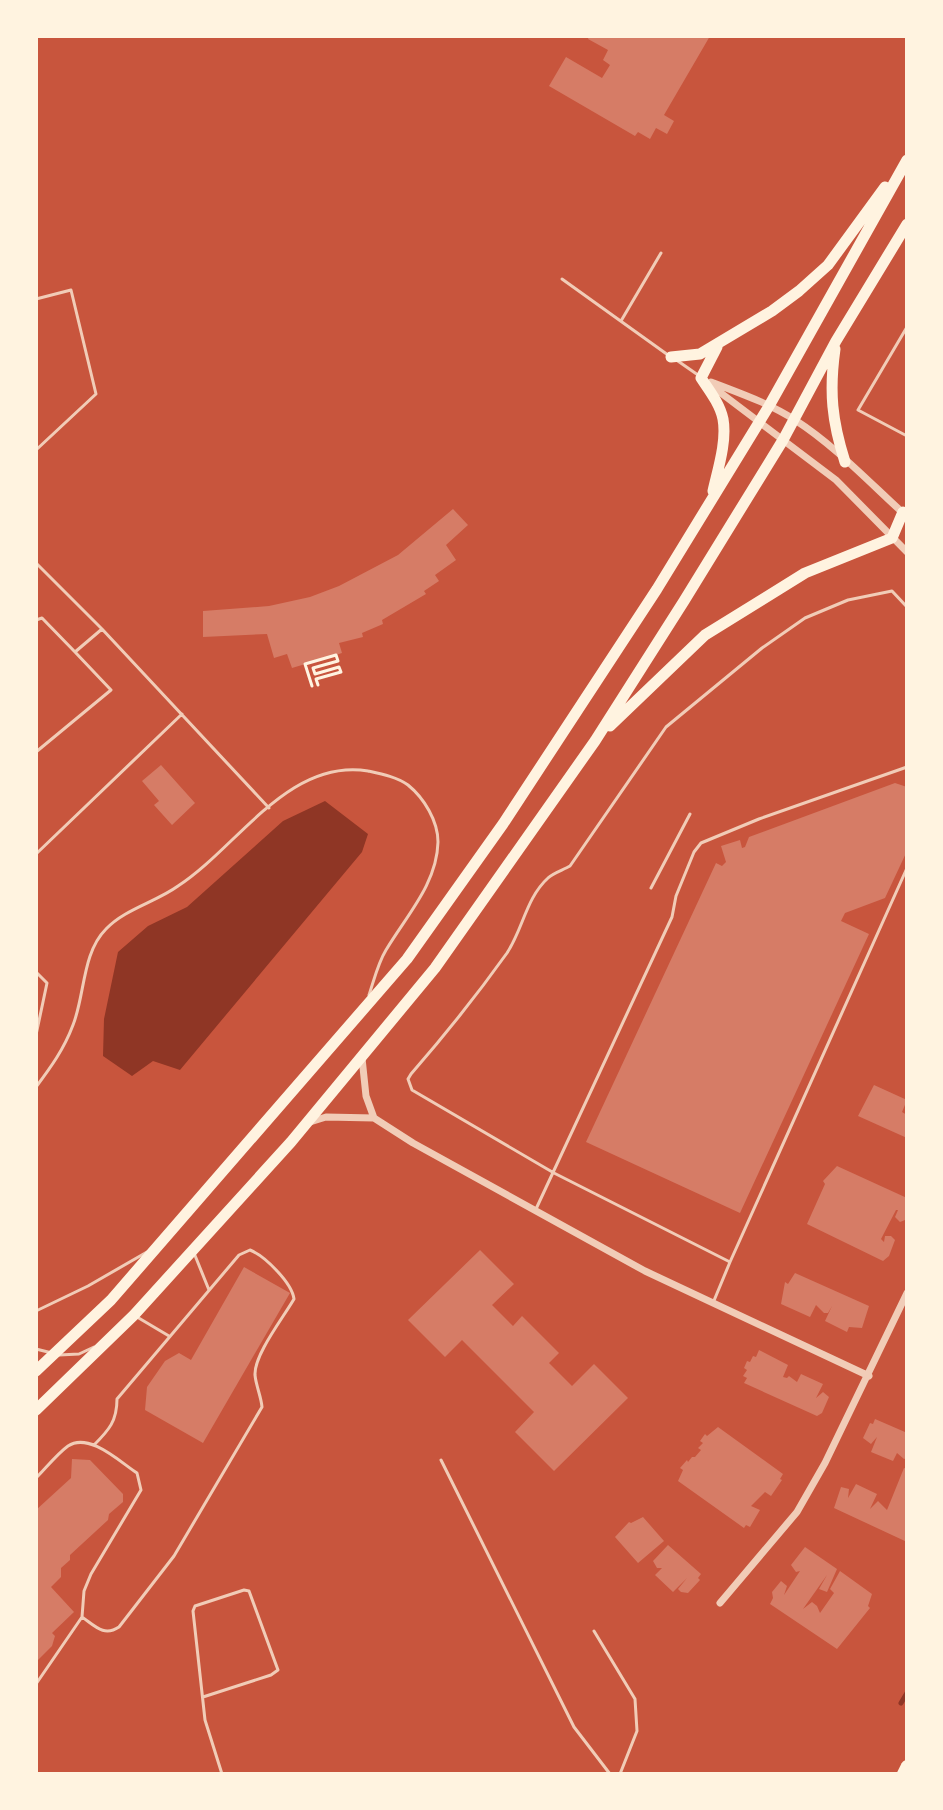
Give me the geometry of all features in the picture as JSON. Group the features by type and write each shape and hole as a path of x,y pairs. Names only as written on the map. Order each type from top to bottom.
{"highway":[{"path":"671,357 700,354 772,311 828,265 907,159"},
{"path":"36,1371 111,1300 407,959 503,824 657,589 769,406 907,159"},
{"path":"36,1410 134,1315 193,1251 307,1123 435,968 595,741 783,440 836,341 907,224"},
{"path":"712,499 722,444 723,419 701,378 708,360 723,339"},
{"path":"836,341 830,385 834,428 845,462"},
{"path":"595,741 705,635 805,573 892,538 905,514"},
{"path":"903,1774 907,1766"}],"street":[{"path":"701,378 794,419 822,439 905,514"},
{"path":"701,378 836,480 907,552"},
{"path":"362,1056 366,1096 374,1118"},
{"path":"307,1123 326,1117 374,1118 413,1143 645,1271 869,1376"},
{"path":"720,1603 797,1512 869,1376 907,1293"}],"lane":[{"path":"621,321 661,253"},
{"path":"562,279 701,378"},
{"path":"36,299 71,290 96,394 36,450"},
{"path":"907,327 858,410 907,436"},
{"path":"36,563 269,808"},
{"path":"730,1262 554,1173 412,1090 408,1079 509,950 519,932 525,910 548,878 570,866 666,727 762,648 823,609 892,591 907,607"},
{"path":"36,620 42,618 111,690 36,752"},
{"path":"75,652 102,629"},
{"path":"36,854 182,714"},
{"path":"536,1209 672,917 676,896 694,852 701,843 744,824 907,767"},
{"path":"36,1087 59,1058 74,1024 89,959 106,929 179,886 296,786 319,775 360,770 402,781 414,790 423,800 438,840 428,884 384,954 364,1008"},
{"path":"651,888 690,814"},
{"path":"713,1303 907,868"},
{"path":"36,972 47,983 36,1035"},
{"path":"36,1311 157,1247"},
{"path":"82,1617 104,1632 112,1632 119,1627 174,1556 262,1407 261,1392 255,1377 256,1362 294,1299 293,1293 259,1254 250,1250 239,1255 117,1399 117,1414 111,1428 94,1445"},
{"path":"193,1251 209,1290"},
{"path":"134,1315 170,1337"},
{"path":"36,1349 54,1354 79,1354 112,1336"},
{"path":"36,1478 70,1445 82,1441 94,1445 137,1473 141,1490 91,1574 84,1591 82,1617 36,1684"},
{"path":"441,1460 574,1727 610,1774"},
{"path":"203,1697 278,1670 249,1591 195,1606 193,1611 205,1720 222,1774"},
{"path":"594,1631 635,1699 637,1731 620,1774"}],"path":[{"path":"312,686 305,664 336,655 338,661 313,668 315,674 339,667 341,672 316,679 318,685"}],"shaded area":[{"path":"325,801 368,834 362,852 180,1070 153,1061 132,1076 103,1056 104,1019 118,952 148,926 187,907 283,821"}],"building":[{"path":"589,36 710,36 664,115 674,121 667,134 656,128 650,139 638,132 635,136 549,86 566,57 602,78 610,65 603,60 608,50 588,39"},
{"path":"453,509 468,525 446,545 456,560 435,575 439,581 424,591 426,594 382,620 383,624 362,633 363,637 339,643 342,653 292,668 287,654 274,658 267,634 203,637 203,611 269,606 310,597 339,586 398,555"},
{"path":"161,765 195,803 172,825 154,805 159,801 142,781"},
{"path":"895,783 907,787 907,851 885,898 845,913 841,921 869,934 740,1213 586,1142 716,863 722,866 726,862 721,846 740,840 742,848 745,847 749,837"},
{"path":"874,1085 907,1100 902,1112 907,1115 907,1138 858,1116"},
{"path":"837,1166 907,1198 905,1220 900,1222 895,1217 896,1210 881,1239 884,1242 885,1236 891,1236 895,1240 889,1256 883,1261 807,1224 825,1184 823,1181"},
{"path":"480,1250 514,1284 492,1305 513,1326 522,1316 559,1353 549,1363 572,1386 594,1364 628,1398 554,1471 515,1432 534,1412 462,1340 445,1357 408,1320"},
{"path":"244,1267 290,1293 203,1443 145,1410 147,1387 165,1361 179,1353 191,1360"},
{"path":"795,1273 869,1306 862,1328 849,1327 847,1332 825,1321 832,1306 828,1313 824,1313 816,1305 810,1317 781,1304 785,1282 788,1284"},
{"path":"759,1350 788,1365 783,1377 789,1376 797,1382 801,1374 823,1384 816,1398 823,1392 829,1397 822,1413 817,1416 744,1383 747,1361 756,1357"},
{"path":"875,1419 905,1432 907,1429 907,1458 897,1453 893,1461 871,1452 877,1437 871,1444 863,1438"},
{"path":"718,1427 783,1474 771,1496 765,1492 751,1506 760,1510 750,1527 746,1525 744,1528 678,1481 683,1470 680,1468 701,1450 698,1448 705,1434 707,1436"},
{"path":"72,1459 90,1460 123,1494 123,1502 61,1568 61,1577 51,1587 74,1612 52,1633 55,1636 52,1646 36,1662 36,1510 71,1478"},
{"path":"904,1468 907,1469 907,1542 834,1508 841,1487 849,1489 848,1498 856,1484 877,1494 870,1509 878,1501 887,1510"},
{"path":"643,1517 664,1541 638,1563 615,1537 629,1522"},
{"path":"668,1545 701,1574 700,1580 688,1593 678,1589 687,1578 673,1592 655,1575 662,1568 657,1568 653,1561"},
{"path":"805,1547 837,1569 827,1592 819,1589 827,1575 803,1609 812,1602 820,1613 834,1593 830,1589 840,1571 872,1594 870,1608 837,1649 770,1604 772,1592 781,1581 787,1586 784,1595 800,1571 796,1572 791,1565"}],"waterway":[{"path":"901,1703 907,1693"}]}
